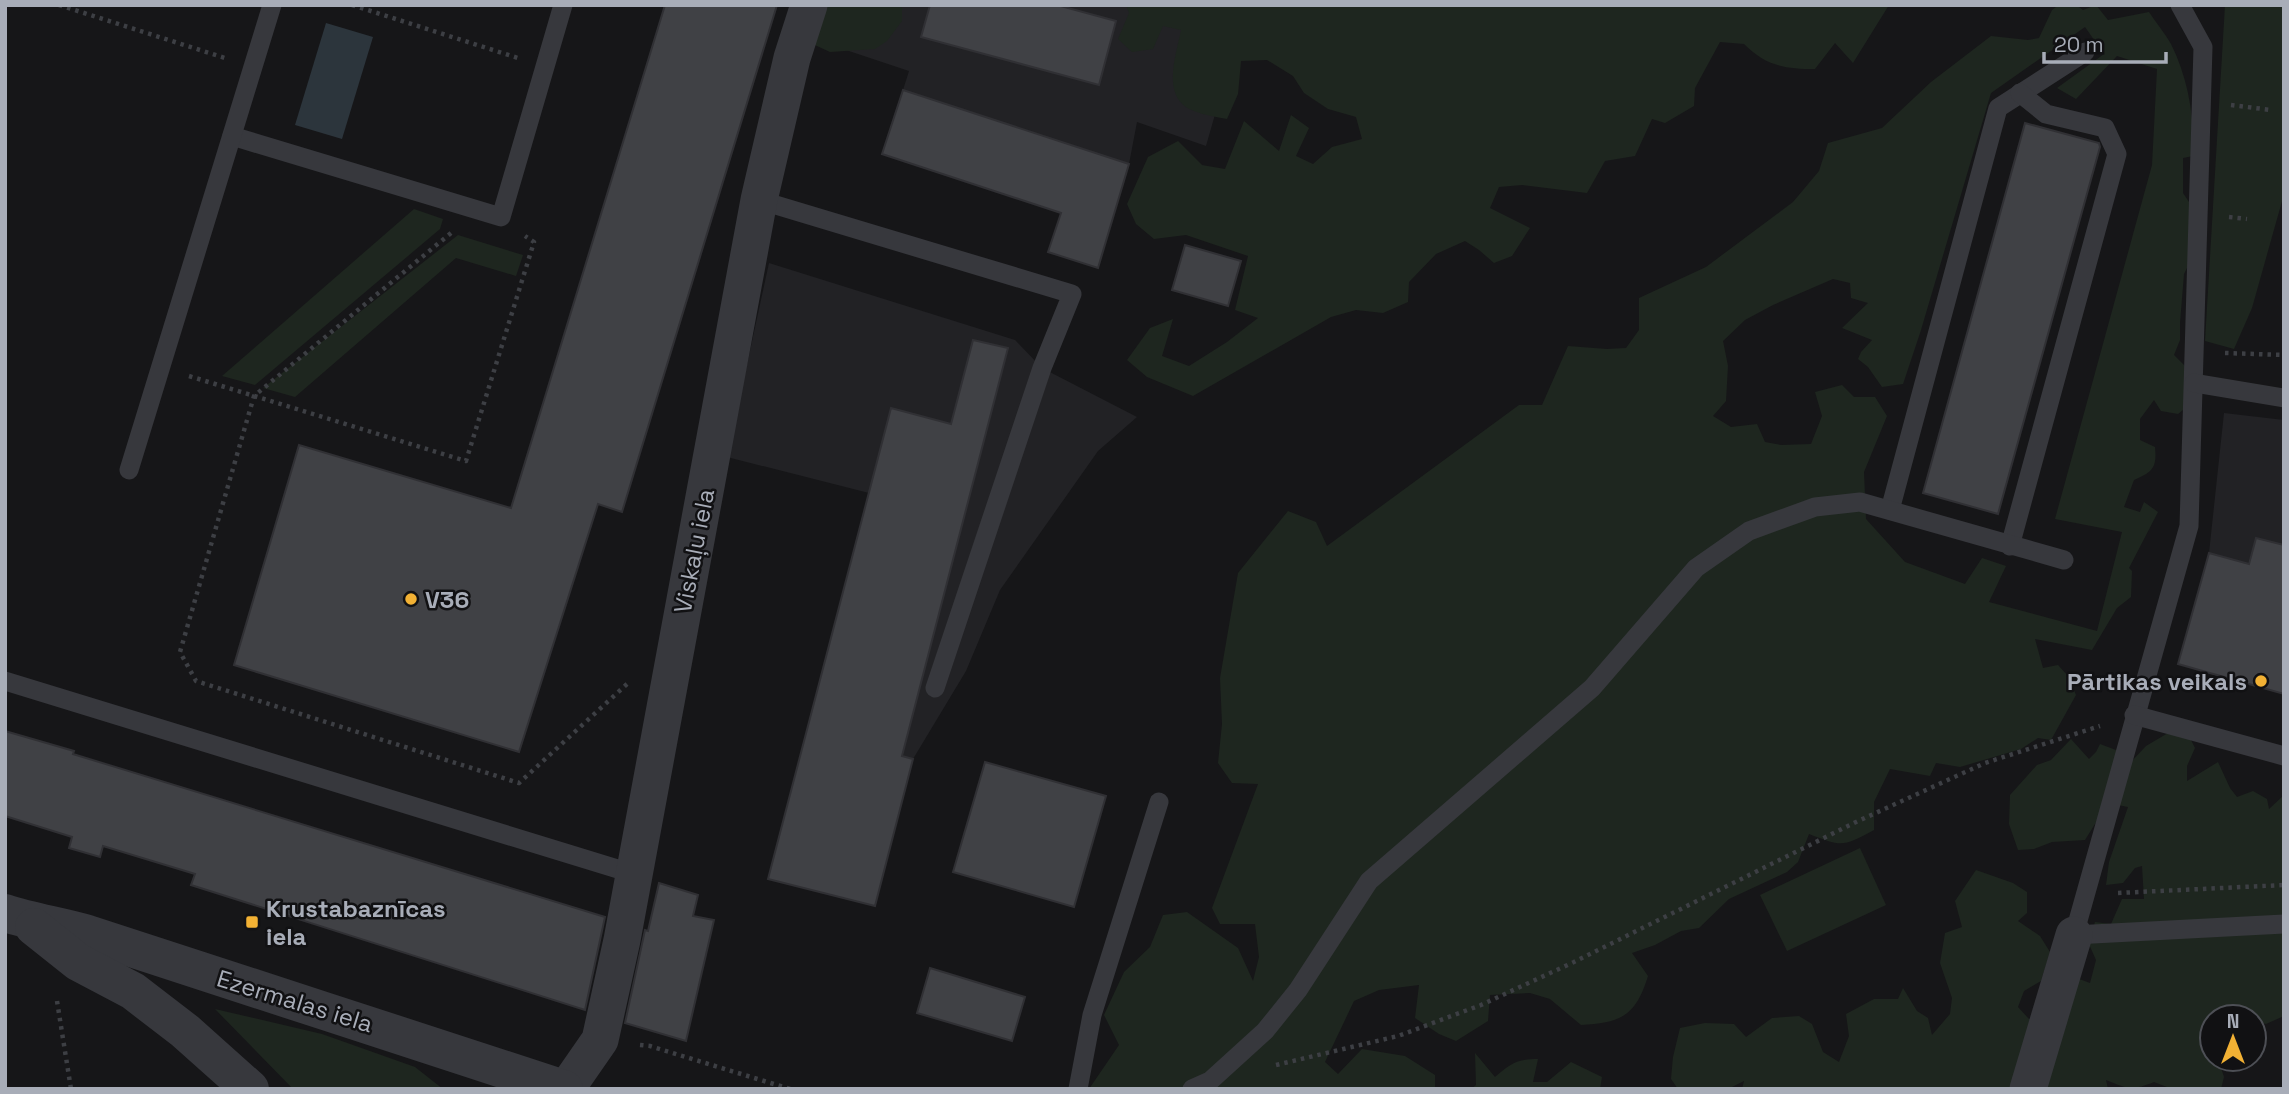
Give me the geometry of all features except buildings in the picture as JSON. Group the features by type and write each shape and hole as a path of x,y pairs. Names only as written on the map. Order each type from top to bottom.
{"street":[{"name":"Viskaļu iela","path":"565,1089 600,1040 622,940 759,200 792,58 809,5"},
{"name":"Ezermalas iela","path":"15,916 78,962 133,991 186,1031 250,1089"},
{"name":"Ezermalas iela","path":"15,916 85,933 565,1089"},
{"path":"2028,1089 2074,935"}],"lane":[{"path":"129,470 272,5"},
{"path":"232,136 501,217 563,5"},
{"path":"2180,5 2203,47 2189,526 2074,935 2284,924"},
{"path":"1890,510 1998,108 2085,52"},
{"path":"2010,546 2118,154 2105,128 2046,114 2020,93"},
{"path":"759,200 1072,294 1042,368 935,688"},
{"path":"2194,383 2284,398"},
{"path":"1201,1085 1265,1031 1298,990 1369,881 1592,688 1696,568 1749,531 1815,507 1860,502 2064,560"},
{"path":"5,681 634,874"},
{"path":"2134,715 2284,755"},
{"path":"1078,1089 1092,1015 1159,802"}],"path":[{"path":"60,5 253,67"},
{"path":"352,5 545,66"},
{"path":"2227,105 2271,110"},
{"path":"479,211 254,396 180,652 196,681 519,783 631,681"},
{"path":"2218,216 2247,219"},
{"path":"161,367 466,461 534,242 501,217"},
{"path":"2222,353 2284,355"},
{"path":"1201,1085 1398,1036 1481,1005 1574,962 1856,822 1984,763 2134,715"},
{"path":"2085,894 2284,885"},
{"path":"57,1001 71,1089"},
{"path":"600,1040 650,1046 790,1089"}],"shaded area":[{"path":"816,5 902,5 902,21 887,41 875,49 830,52 804,40"},
{"path":"820,5 1145,5 1238,34 1206,146 1137,122 1129,164 903,90 909,71 810,38"},
{"path":"1126,5 1889,5 1853,63 1835,43 1815,69 1776,65 1744,44 1720,42 1695,88 1694,106 1665,123 1652,119 1635,156 1605,161 1587,193 1522,185 1499,187 1490,208 1530,228 1512,256 1494,263 1465,241 1436,254 1409,282 1408,302 1383,313 1356,310 1331,317 1193,396 1147,377 1127,360 1150,328 1173,319 1162,356 1189,366 1258,318 1235,310 1248,256 1186,235 1154,239 1136,224 1127,204 1148,157 1178,141 1202,165 1225,169 1244,121 1279,151 1291,115 1309,128 1296,156 1313,164 1332,147 1362,139 1356,117 1328,109 1304,93 1293,76 1267,60 1241,61 1238,94 1227,119 1206,115 1183,105 1177,97 1173,76 1181,30 1163,26 1153,49 1132,52 1118,39 1129,13"},
{"path":"2059,5 2076,5 2083,10 2096,5 2108,20 2149,12 2171,44 2182,70 2191,113 2193,156 2183,158 2183,193 2193,208 2193,256 2184,274 2180,340 2174,355 2186,367 2189,405 2178,414 2161,411 2154,400 2140,419 2140,440 2155,447 2155,460 2150,472 2134,480 2124,507 2140,512 2144,502 2158,512 2129,568 2132,571 2131,597 2117,608 2092,650 2035,639 2043,668 2058,665 2068,676 2076,695 2051,740 2038,738 2021,749 1960,767 1936,763 1930,776 1890,769 1874,802 1874,830 1855,840 1842,843 1809,834 1798,862 1787,872 1729,899 1699,928 1681,931 1655,945 1632,953 1648,976 1638,1000 1617,1019 1581,1025 1550,999 1530,993 1490,995 1488,1021 1456,1041 1439,1034 1415,1018 1419,985 1379,990 1354,1001 1325,1062 1338,1074 1362,1049 1405,1056 1435,1075 1435,1089 1089,1089 1119,1045 1104,1015 1124,972 1150,947 1163,915 1187,912 1238,948 1253,981 1259,957 1255,924 1220,924 1212,908 1258,784 1232,783 1218,763 1222,724 1220,678 1238,573 1288,511 1316,522 1327,546 1519,405 1542,405 1568,346 1626,348 1639,330 1639,298 1706,267 1793,202 1819,171 1828,143 1882,128 1931,82 1991,36 2028,40 2039,38 2052,10","holes":["2085,27 2104,54 2057,88 2076,99 2117,56 2157,69 2152,165 2055,519 2122,532 2097,631 1989,602 2006,566 1982,558 1965,584 1905,562 1866,519 1864,472 1887,416 1875,397 1854,397 1842,385 1815,392 1822,416 1811,444 1781,445 1765,442 1757,424 1731,427 1713,416 1726,401 1728,366 1723,341 1745,320 1833,279 1850,283 1851,298 1868,303 1842,328 1872,340 1858,359 1868,367 1882,387 1903,384 1991,93"]},
{"path":"2225,5 2284,5 2284,194 2252,308 2234,349 2205,341"},
{"path":"326,23 373,37 342,139 295,125"},
{"path":"414,209 443,219 440,229 255,385 222,376"},
{"path":"458,235 523,255 516,276 456,258 295,397 263,388"},
{"path":"769,263 1015,340 1042,368 1137,417 1098,451 1000,590 966,671 913,759 902,756 1008,349 973,340 951,424 891,408 869,493 727,457"},
{"path":"2224,413 2284,420 2284,545 2256,538 2248,564 2209,553"},
{"path":"2168,733 2189,736 2195,748 2187,766 2187,781 2218,762 2237,797 2253,791 2267,799 2269,809 2284,795 2284,1016 2268,1023 2268,1003 2198,1003 2198,1073 2223,1073 2221,1089 2172,1089 2154,1082 2130,1088 2106,1080 2108,1089 1742,1089 1744,1081 1728,1089 1678,1089 1671,1079 1680,1028 1705,1023 1734,1024 1746,1037 1772,1018 1799,1016 1812,1024 1823,1052 1839,1062 1849,1036 1846,1014 1874,999 1898,999 1903,988 1917,1011 1928,1018 1932,1035 1950,1014 1952,998 1940,963 1945,933 1962,927 1955,901 1976,870 2013,883 2027,892 2027,913 2018,921 2040,936 2050,952 2041,981 2024,991 2018,1007 2029,1019 2043,1016 2074,977 2090,983 2096,960 2088,942 2095,922 2111,924 2122,899 2144,899 2142,866 2135,868 2123,883 2106,885 2109,862 2128,807 2108,803 2085,840 2052,842 2034,849 2018,850 2009,824 2010,795 2037,765 2051,760 2071,739 2089,759 2100,744 2116,750 2130,763 2146,746"},
{"path":"1860,848 1886,905 1787,951 1760,895"},
{"path":"215,1009 322,1034 415,1067 443,1089 293,1089"},
{"path":"1475,1053 1495,1077 1515,1063 1538,1059 1533,1082 1547,1082 1571,1062 1602,1077 1600,1089 1471,1089 1476,1085"}],"place":[{"name":"V36","path":"411,599"},
{"name":"Pārtikas veikals","path":"2261,681"},
{"name":"Krustabaznīcas iela","path":"252,922"}]}
